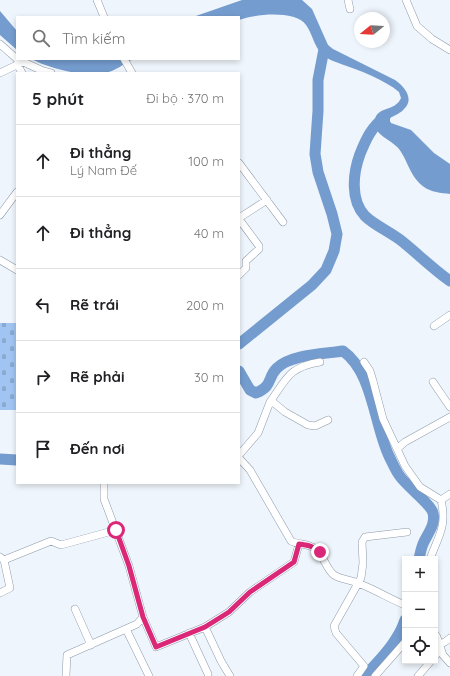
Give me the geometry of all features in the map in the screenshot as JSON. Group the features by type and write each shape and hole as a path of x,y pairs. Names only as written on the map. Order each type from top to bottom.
{"street":[{"path":"97,0 104,16"},
{"path":"348,0 350,9"},
{"path":"406,0 418,26 432,39 450,50"},
{"path":"0,44 16,58"},
{"path":"125,60 131,72"},
{"path":"19,61 22,72"},
{"path":"19,61 46,72"},
{"path":"0,73 19,61"},
{"path":"240,164 283,222"},
{"path":"0,215 16,193"},
{"path":"240,217 267,200"},
{"path":"240,219 259,246 259,249 246,261 246,268 240,274"},
{"path":"0,260 16,269"},
{"path":"434,326 450,315"},
{"path":"240,454 258,432 270,402 290,375 297,369 306,365 320,362"},
{"path":"364,362 370,371 384,419 405,466 420,487 441,500 447,526 432,556"},
{"path":"432,382 450,407"},
{"path":"270,402 274,403 285,412 308,425 315,426 328,420"},
{"path":"398,448 450,417"},
{"path":"240,459 250,470 291,541 315,548 320,552 331,571 340,578 359,583 402,604"},
{"path":"104,484 104,499 129,566 143,617 156,647 205,627 229,612 250,592 294,562 299,544"},
{"path":"441,500 450,494"},
{"path":"0,593 10,588 2,558 50,541 61,545 116,530"},
{"path":"357,676 364,666 336,633 334,626 361,578 363,563 362,542 365,537 407,532"},
{"path":"75,609 91,644"},
{"path":"66,676 67,655 137,624 143,617"},
{"path":"205,627 230,676"},
{"path":"126,629 149,676"},
{"path":"189,633 208,674"},
{"path":"438,637 443,656 450,663"},
{"path":"438,651 450,638"},
{"path":"375,676 402,645"},
{"path":"418,676 428,664"}],"green space":[{"path":"0,323 16,323 16,410 0,410"}],"shaded area":[{"path":"242,0 302,0 312,9 328,45 333,49 395,80 405,89 408,97 407,105 400,113 390,118 390,121 391,123 411,130 434,153 450,164 450,194 430,190 419,183 415,179 396,145 379,133 376,129 376,116 398,102 401,98 399,92 387,83 327,58 319,51 309,29 301,20 284,15 254,16 240,20 240,16 196,16"},
{"path":"0,11 16,30 16,49 0,35"},
{"path":"34,60 131,60 108,72 72,72 39,63"}],"waterway":[{"path":"240,343 312,285 326,270 334,251 337,234 318,172 315,154 318,111 318,80 324,49"},
{"path":"385,117 376,124 370,133 358,161 354,186 360,210 365,216 378,226 394,235 450,281"},
{"path":"240,373 250,390 256,393 265,388 277,368 283,363 299,357 343,351 353,360 367,385 384,443 395,468 402,479 428,505 433,513 433,522 423,544 420,556"},
{"path":"0,459 16,460"},
{"path":"365,676 393,643 402,628"}],"route":[{"path":"116,530 129,566 143,617 156,647 205,627 229,612 250,592 294,562 299,544 309,545 320,552"}]}
